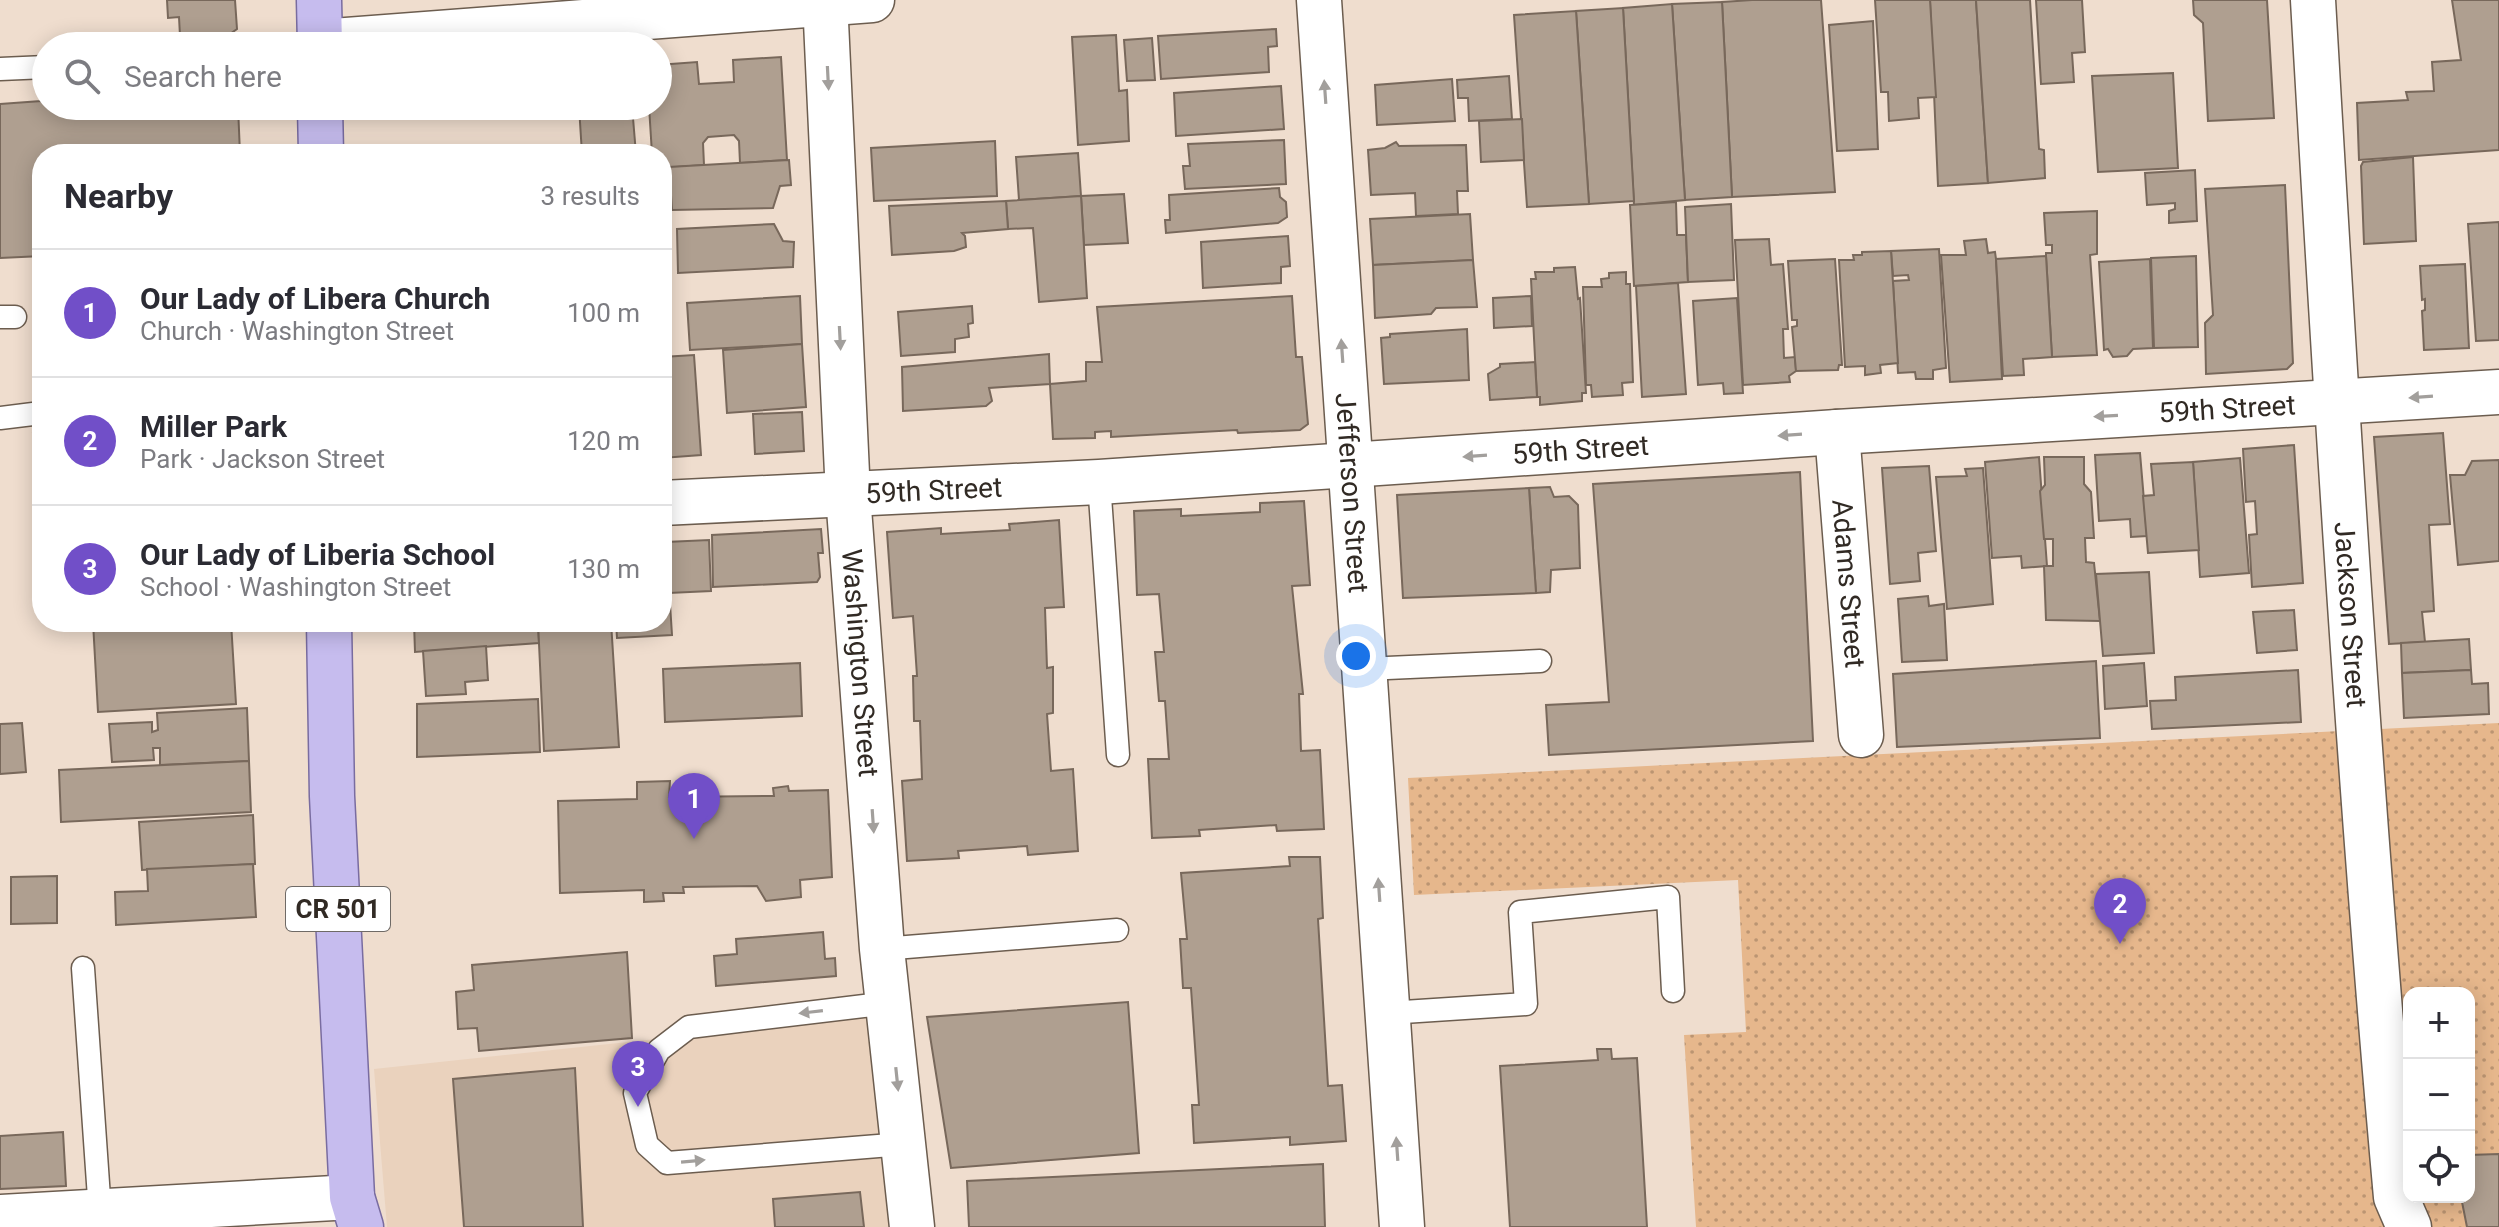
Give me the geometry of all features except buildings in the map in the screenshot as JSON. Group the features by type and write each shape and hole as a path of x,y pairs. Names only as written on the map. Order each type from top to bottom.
{"main road":[{"path":"320,120 321,144"},
{"name":"CR 501","path":"329,632 332,796 350,1217"}],"street":[{"path":"320,29 872,0"},
{"name":"Jefferson Street","path":"1319,0 1402,1227"},
{"name":"Jackson Street","path":"2313,0 2376,981 2396,1197 2409,1227"},
{"name":"Washington Street","path":"825,2 848,495 882,949 912,1227"},
{"name":"59th Street","path":"672,503 1099,482 1837,432 2499,392"},
{"name":"Adams Street","path":"1837,432 1861,735"},
{"path":"0,1217 100,1212 187,1217 350,1217"}],"lane":[{"path":"0,69 32,68"},
{"path":"0,418 32,414"},
{"path":"1099,482 1118,755"},
{"path":"1365,669 1540,661"},
{"path":"1388,1013 1526,1004 1520,912 1668,897 1673,991"},
{"path":"882,949 1117,930"},
{"path":"83,968 100,1212"},
{"path":"889,1003 689,1027 659,1050 635,1093 647,1145 667,1163 903,1144"}],"shaded area":[{"path":"2499,723 2499,1227 1696,1227 1684,1035 1746,1032 1738,880 1414,895 1408,778"},
{"path":"890,1014 912,1227 387,1227 374,1069"}],"place":[{"name":"Our Lady of Libera Church","path":"694,839"},
{"name":"Miller Park","path":"2120,944"},
{"name":"Our Lady of Liberia School","path":"638,1107"}]}
